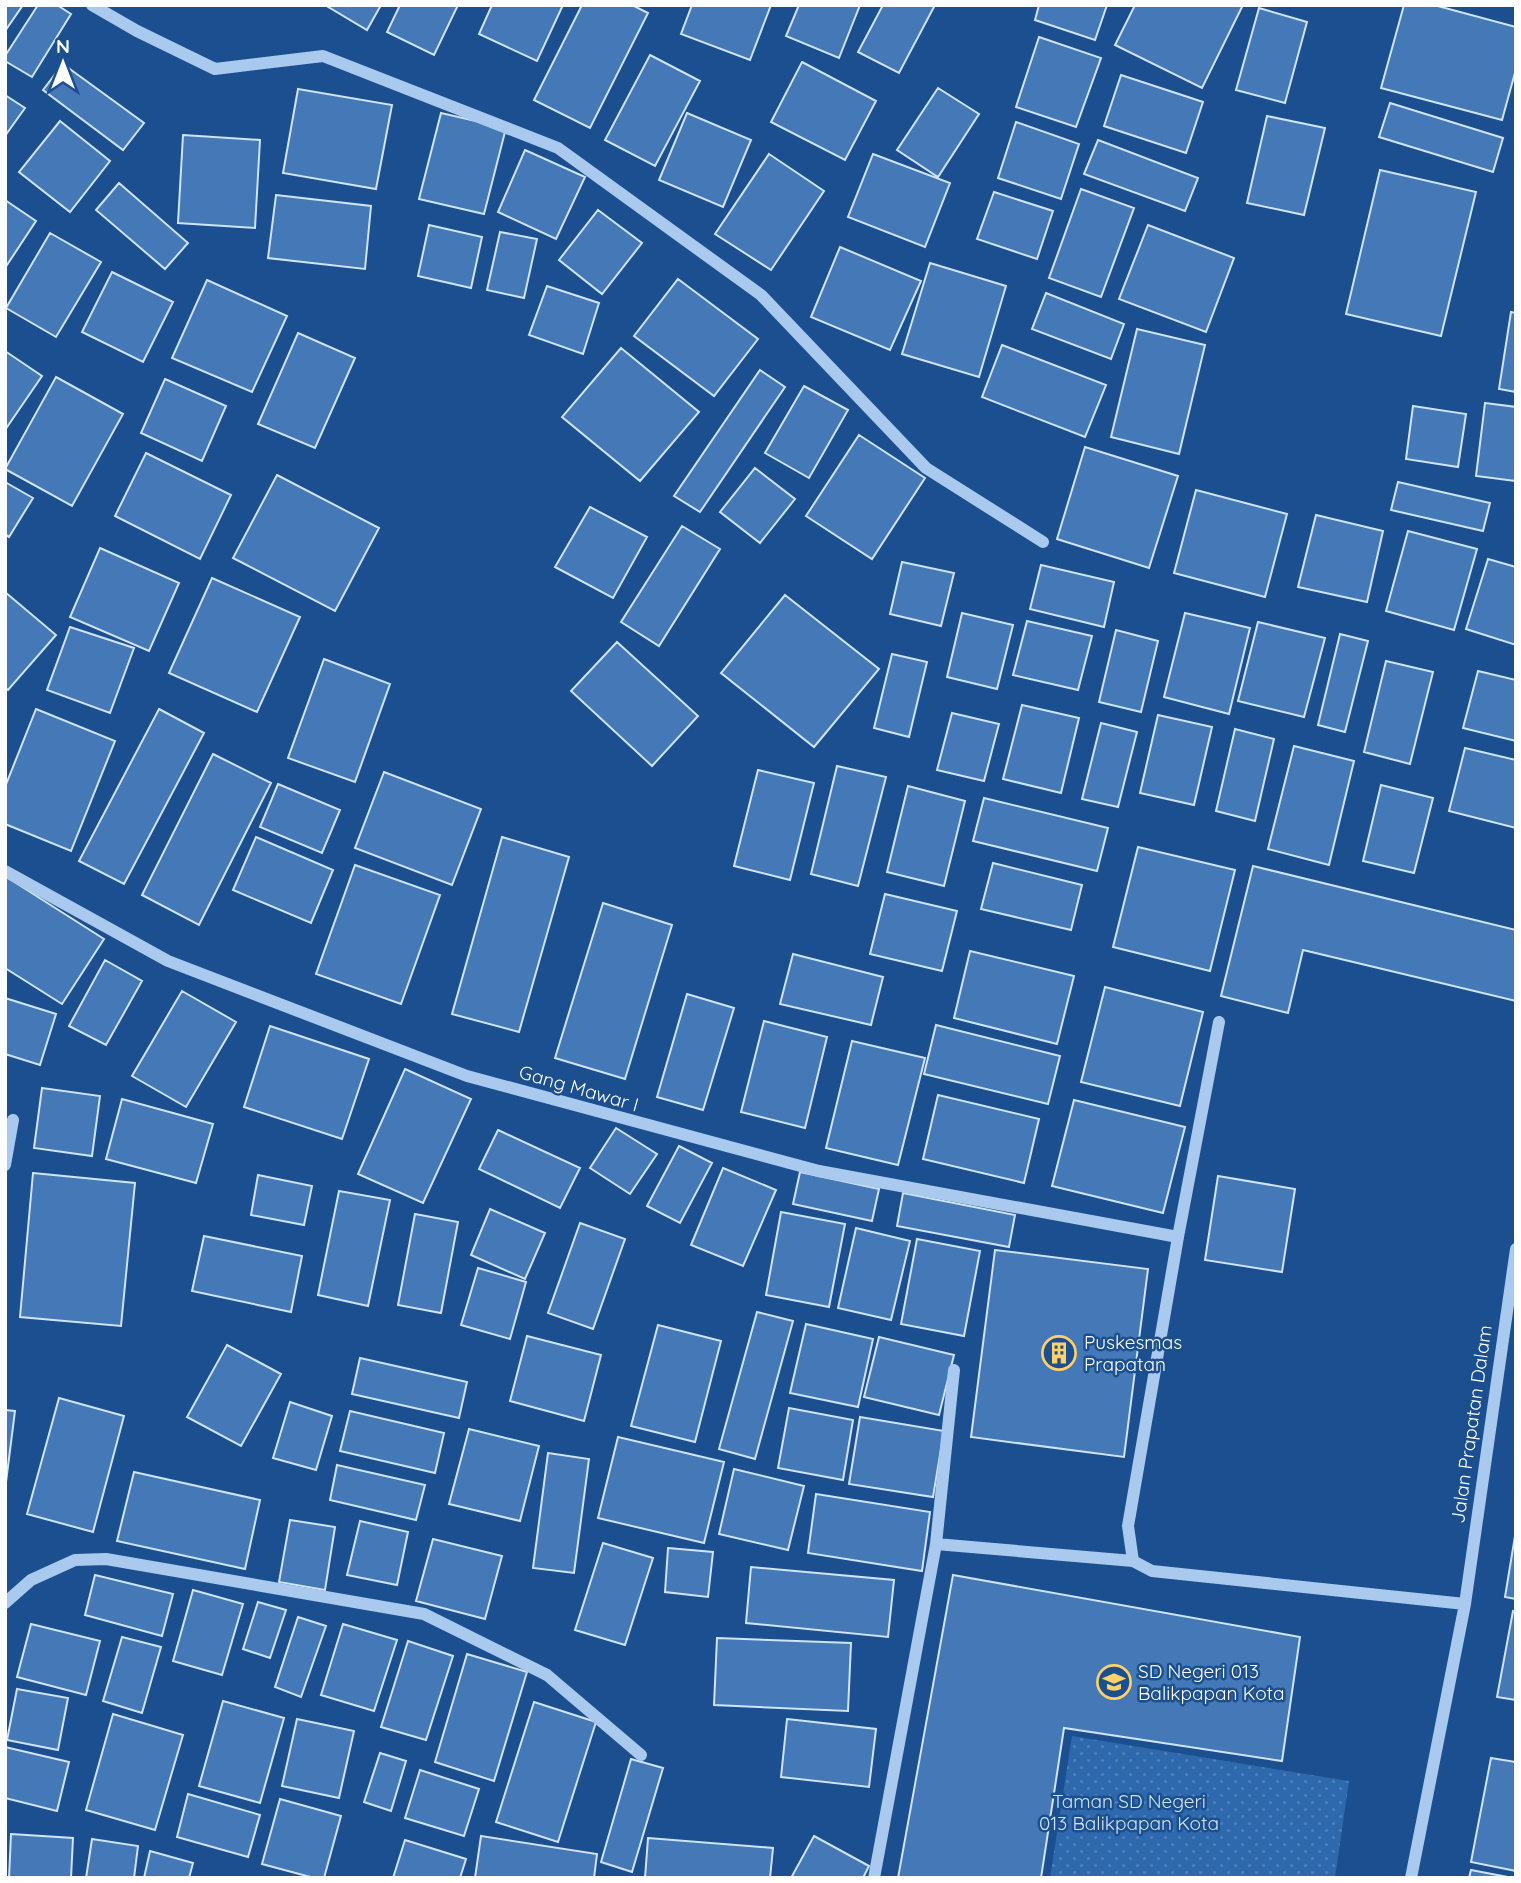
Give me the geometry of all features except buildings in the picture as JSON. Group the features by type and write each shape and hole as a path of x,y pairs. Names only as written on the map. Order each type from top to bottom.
{"street":[{"path":"92,5 215,69 323,56 558,148 761,295 926,468 1043,542"},
{"name":"Gang Mawar I","path":"5,871 168,961 467,1076 819,1171 1178,1237"},
{"path":"1133,1561 1128,1526 1178,1237 1219,1022"},
{"path":"5,1165 13,1120"},
{"name":"Jalan Prapatan Dalam","path":"1411,1878 1465,1604 1516,1249"},
{"path":"874,1878 936,1544 954,1370"},
{"path":"936,1544 1133,1561 1152,1571 1465,1604"},
{"path":"5,1603 31,1580 75,1560 106,1559 424,1614 547,1675 641,1755"}],"green space":[{"name":"Taman SD Negeri 013 Balikpapan Kota","path":"1072,1736 1349,1781 1335,1878 1050,1878"}],"place":[{"name":"Puskesmas Prapatan","path":"1059,1353"},
{"name":"SD Negeri 013 Balikpapan Kota","path":"1114,1682"}]}
